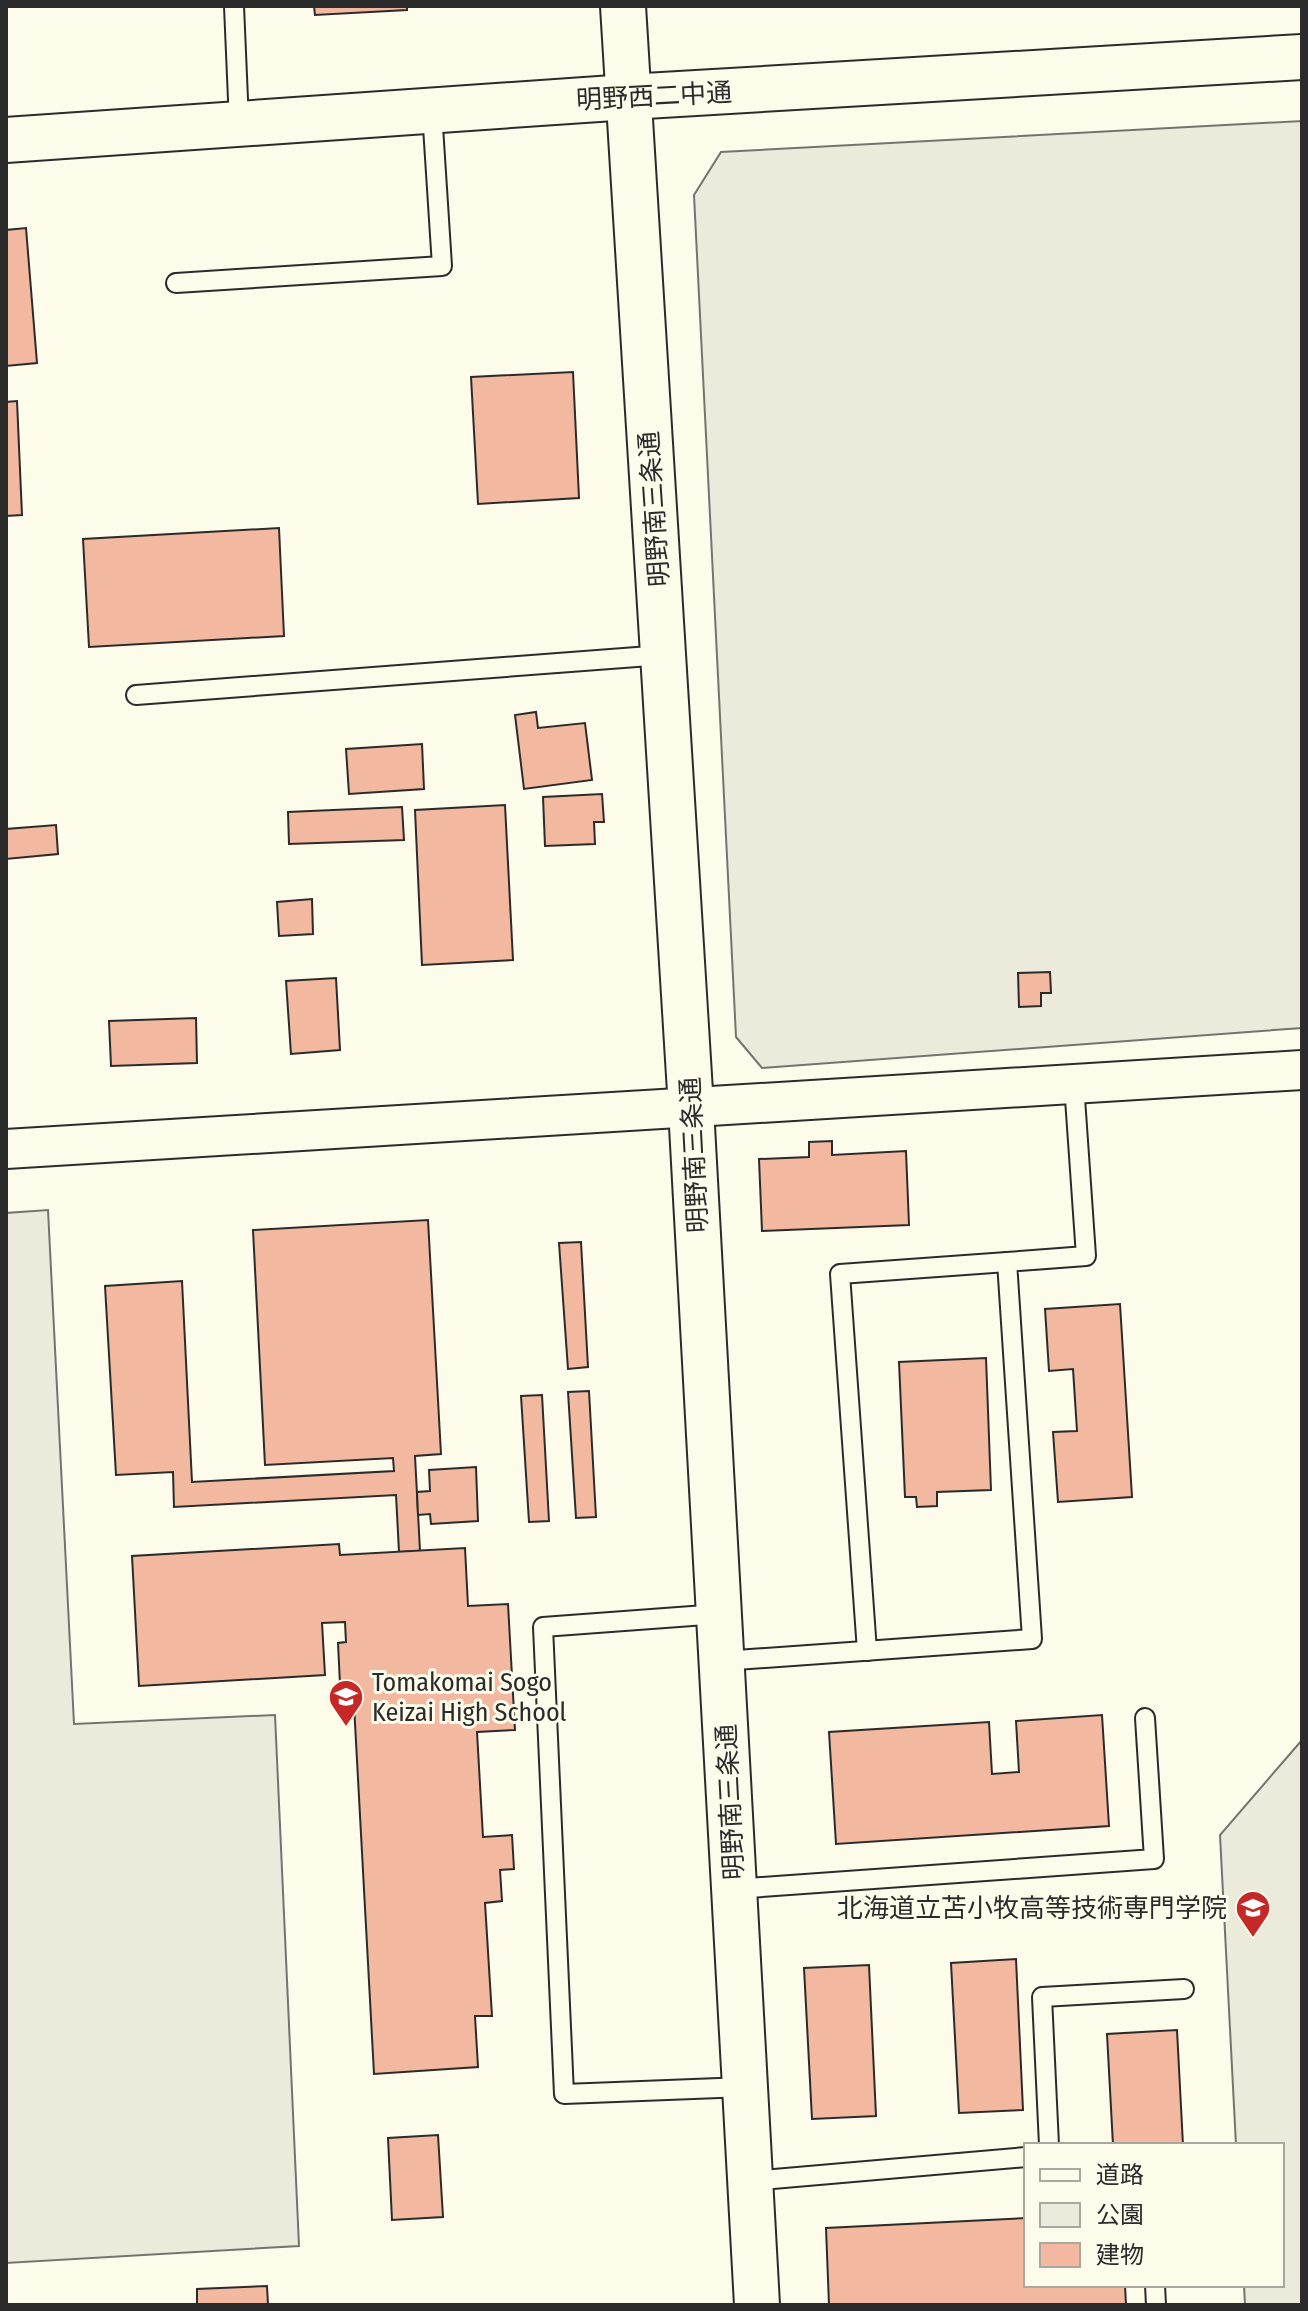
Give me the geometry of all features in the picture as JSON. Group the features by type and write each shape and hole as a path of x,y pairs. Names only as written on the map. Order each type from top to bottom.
{"street":[{"name":"明野南三条通","path":"623,6 691,1108 757,2305"},
{"name":"明野西二中通","path":"6,140 628,97 1302,57"},
{"path":"6,1149 1302,1070"}],"lane":[{"path":"234,6 240,124"},
{"path":"176,283 442,266 432,111"},
{"path":"136,695 663,655"},
{"path":"867,1651 840,1274 1086,1256 1074,1084"},
{"path":"722,1661 1032,1639 1007,1262"},
{"path":"719,1614 543,1627 564,2094 745,2087"},
{"path":"734,1889 1154,1859 1145,1718"},
{"path":"1049,2143 1042,1997 1184,1989"},
{"path":"750,2181 1024,2157"}],"green space":[{"path":"1302,121 1302,1028 762,1068 736,1037 694,195 721,152"},
{"path":"48,1210 74,1724 275,1715 299,2246 6,2263 6,1213"},
{"name":"北海道立苫小牧高等技術専門学院","path":"1302,1740 1302,2305 1245,2305 1244,2287 1284,2287 1284,2143 1236,2143 1220,1835"}],"building":[{"path":"314,6 407,6 407,10 315,15"},
{"path":"26,228 37,363 6,366 6,230"},
{"path":"573,372 579,498 478,504 471,377"},
{"path":"17,401 22,515 6,516 6,402"},
{"path":"279,528 284,636 89,647 83,539"},
{"path":"536,712 538,728 585,723 592,780 524,789 515,715"},
{"path":"422,744 424,789 349,794 346,749"},
{"path":"602,794 604,822 594,822 595,844 545,846 543,797"},
{"path":"505,805 513,960 422,965 415,810"},
{"path":"402,807 404,840 289,844 288,812"},
{"path":"56,825 58,854 6,859 6,829"},
{"path":"312,899 313,934 279,936 277,902"},
{"path":"1050,972 1051,993 1041,993 1041,1006 1019,1007 1018,973"},
{"path":"336,978 340,1050 291,1054 286,981"},
{"path":"196,1018 197,1063 111,1066 109,1021"},
{"path":"832,1141 832,1155 906,1151 909,1225 762,1231 759,1159 809,1157 809,1142"},
{"path":"428,1220 441,1454 415,1456 420,1551 399,1552 396,1495 174,1507 173,1472 116,1475 105,1286 182,1281 192,1482 394,1471 393,1458 265,1465 253,1230"},
{"path":"581,1242 588,1367 568,1369 559,1243"},
{"path":"1120,1304 1132,1497 1058,1502 1053,1432 1077,1431 1073,1369 1049,1371 1045,1309"},
{"path":"986,1358 991,1490 937,1492 937,1506 917,1507 916,1497 905,1497 899,1362"},
{"path":"589,1391 596,1517 576,1518 568,1392"},
{"path":"542,1395 549,1521 529,1522 521,1396"},
{"path":"476,1467 478,1521 431,1524 430,1514 418,1515 417,1492 430,1491 429,1470"},
{"path":"339,1544 340,1555 465,1548 468,1606 508,1604 515,1730 477,1732 483,1837 512,1835 514,1869 500,1870 502,1901 485,1903 492,2016 475,2016 478,2067 374,2074 354,1705 341,1705 338,1643 346,1642 345,1622 322,1623 325,1675 139,1686 132,1556"},
{"path":"1102,1715 1109,1826 836,1844 829,1732 989,1722 992,1774 1019,1772 1016,1721"},
{"path":"1016,1959 1023,2110 959,2113 951,1963"},
{"path":"869,1965 876,2116 812,2119 804,1968"},
{"path":"1177,2030 1183,2143 1113,2143 1107,2034"},
{"path":"438,2135 443,2217 392,2220 388,2138"},
{"path":"1024,2218 1024,2287 1125,2287 1126,2305 829,2305 826,2228"},
{"path":"267,2286 268,2305 197,2305 197,2289"}],"place":[{"name":"Tomakomai Sogo Keizai High School","path":"346,1728"},
{"name":"北海道立苫小牧高等技術専門学院","path":"1253,1939"}]}
